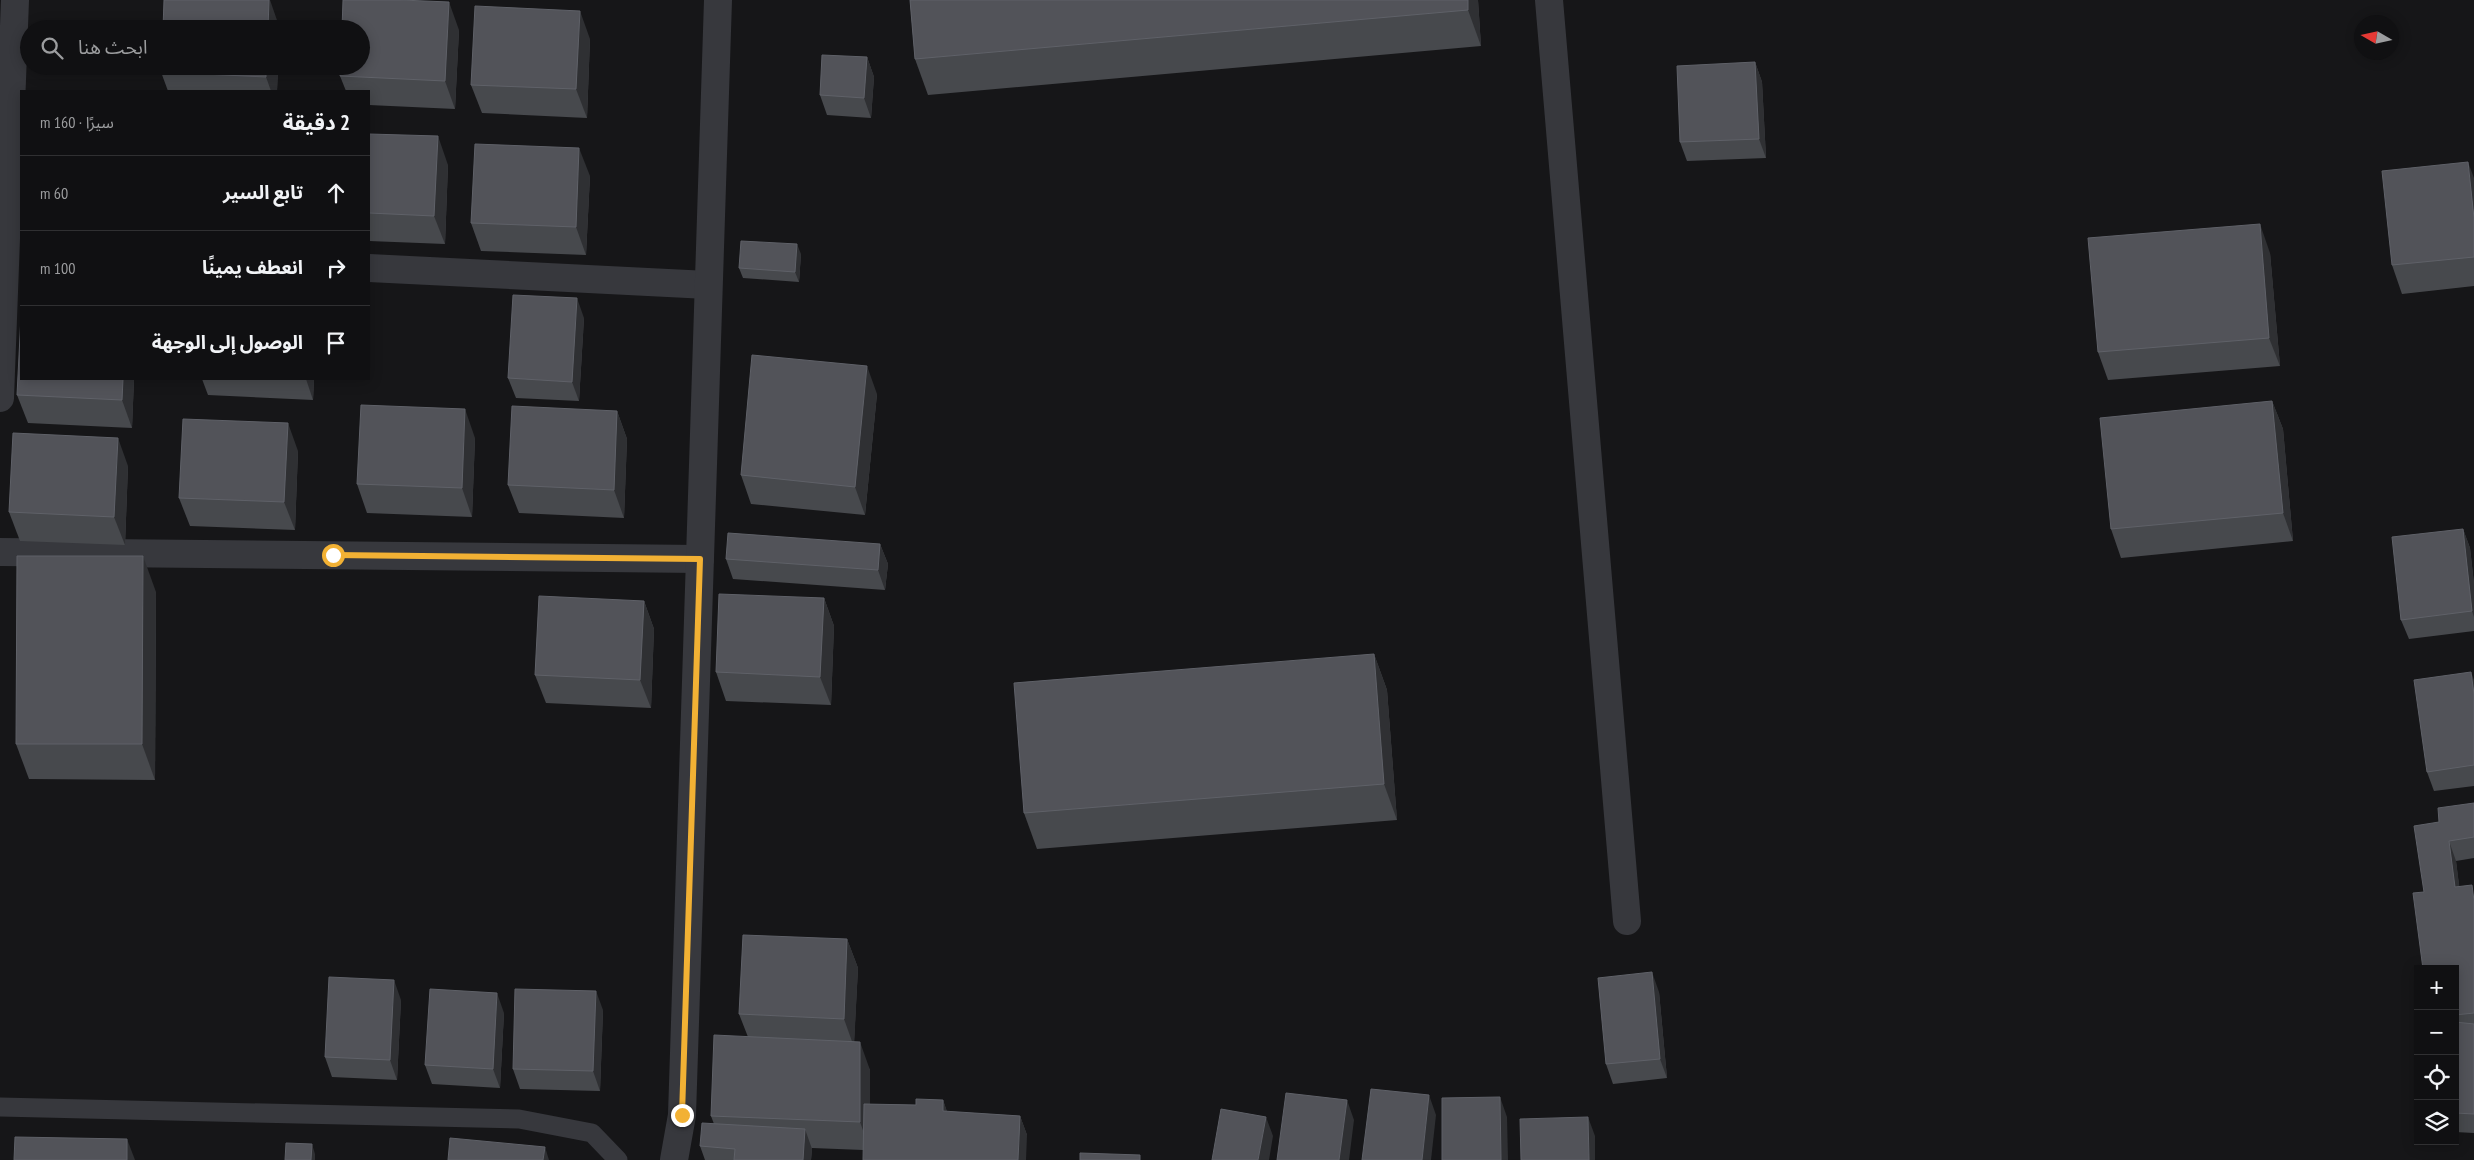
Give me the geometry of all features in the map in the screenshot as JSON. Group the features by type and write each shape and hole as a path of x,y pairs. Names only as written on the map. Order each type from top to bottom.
{"street":[{"path":"0,398 9,250 16,0"},
{"path":"674,1160 682,1115 718,0"},
{"path":"1549,0 1628,921"},
{"path":"370,268 708,285"},
{"path":"0,552 700,559"}],"lane":[{"path":"0,1107 519,1119 592,1132 618,1160"}],"building":[{"path":"164,0 269,0 268,20 163,20"},
{"path":"343,0 449,2 445,81 340,76 370,75 370,20 342,20"},
{"path":"910,0 1468,0 1468,10 915,59"},
{"path":"475,6 580,11 576,89 471,85"},
{"path":"822,55 867,57 864,98 820,95"},
{"path":"1755,62 1759,139 1680,142 1677,66"},
{"path":"224,75 266,75 266,77"},
{"path":"370,134 438,136 434,216 370,213"},
{"path":"475,144 579,148 576,227 471,223"},
{"path":"2468,162 2474,218 2474,257 2392,265 2382,171"},
{"path":"2260,224 2269,338 2098,352 2088,238"},
{"path":"741,241 797,244 795,272 739,268"},
{"path":"513,295 577,298 572,382 508,378"},
{"path":"20,336 20,380 123,380 122,400 17,395"},
{"path":"752,355 867,366 855,487 741,475"},
{"path":"2272,401 2283,513 2111,529 2100,418"},
{"path":"361,405 465,409 462,488 357,484"},
{"path":"512,406 617,411 614,490 508,485"},
{"path":"183,419 288,423 284,502 179,498"},
{"path":"13,433 118,438 114,517 9,512"},
{"path":"2463,529 2472,611 2401,620 2392,537"},
{"path":"728,533 880,544 878,570 726,559"},
{"path":"17,556 143,556 142,744 16,744"},
{"path":"719,594 824,598 820,677 716,672"},
{"path":"539,596 644,601 640,680 535,675"},
{"path":"1374,654 1384,784 1024,813 1014,683"},
{"path":"2471,672 2474,694 2474,765 2427,772 2414,680"},
{"path":"2474,803 2474,837 2449,841 2455,887 2472,885 2474,901 2474,1013 2459,1015 2459,965 2422,965 2413,893 2424,892 2414,826 2439,822 2438,808"},
{"path":"743,935 847,939 844,1019 739,1014"},
{"path":"1652,972 1660,1059 1606,1064 1598,978"},
{"path":"329,977 394,980 390,1060 325,1057"},
{"path":"430,989 497,993 493,1069 425,1065"},
{"path":"515,989 596,991 593,1071 513,1069"},
{"path":"2459,1022 2474,1024 2474,1114 2459,1113"},
{"path":"714,1035 860,1042 860,1122 711,1116"},
{"path":"1371,1089 1429,1095 1422,1160 1362,1160"},
{"path":"1286,1093 1347,1100 1339,1160 1277,1160"},
{"path":"1500,1097 1501,1160 1442,1160 1442,1098"},
{"path":"916,1099 943,1100 943,1111 1020,1116 1018,1160 863,1160 864,1104 916,1105"},
{"path":"1221,1109 1266,1117 1258,1160 1212,1160"},
{"path":"1588,1117 1589,1160 1521,1160 1520,1119"},
{"path":"702,1123 805,1129 803,1160 734,1160 735,1149 700,1146"},
{"path":"15,1137 127,1139 127,1160 14,1160"},
{"path":"450,1138 545,1147 543,1160 448,1160"},
{"path":"286,1143 312,1144 311,1160 285,1160"},
{"path":"1080,1153 1140,1155 1140,1160 1080,1160"}],"route":[{"path":"333,555 700,559 682,1115"}]}
